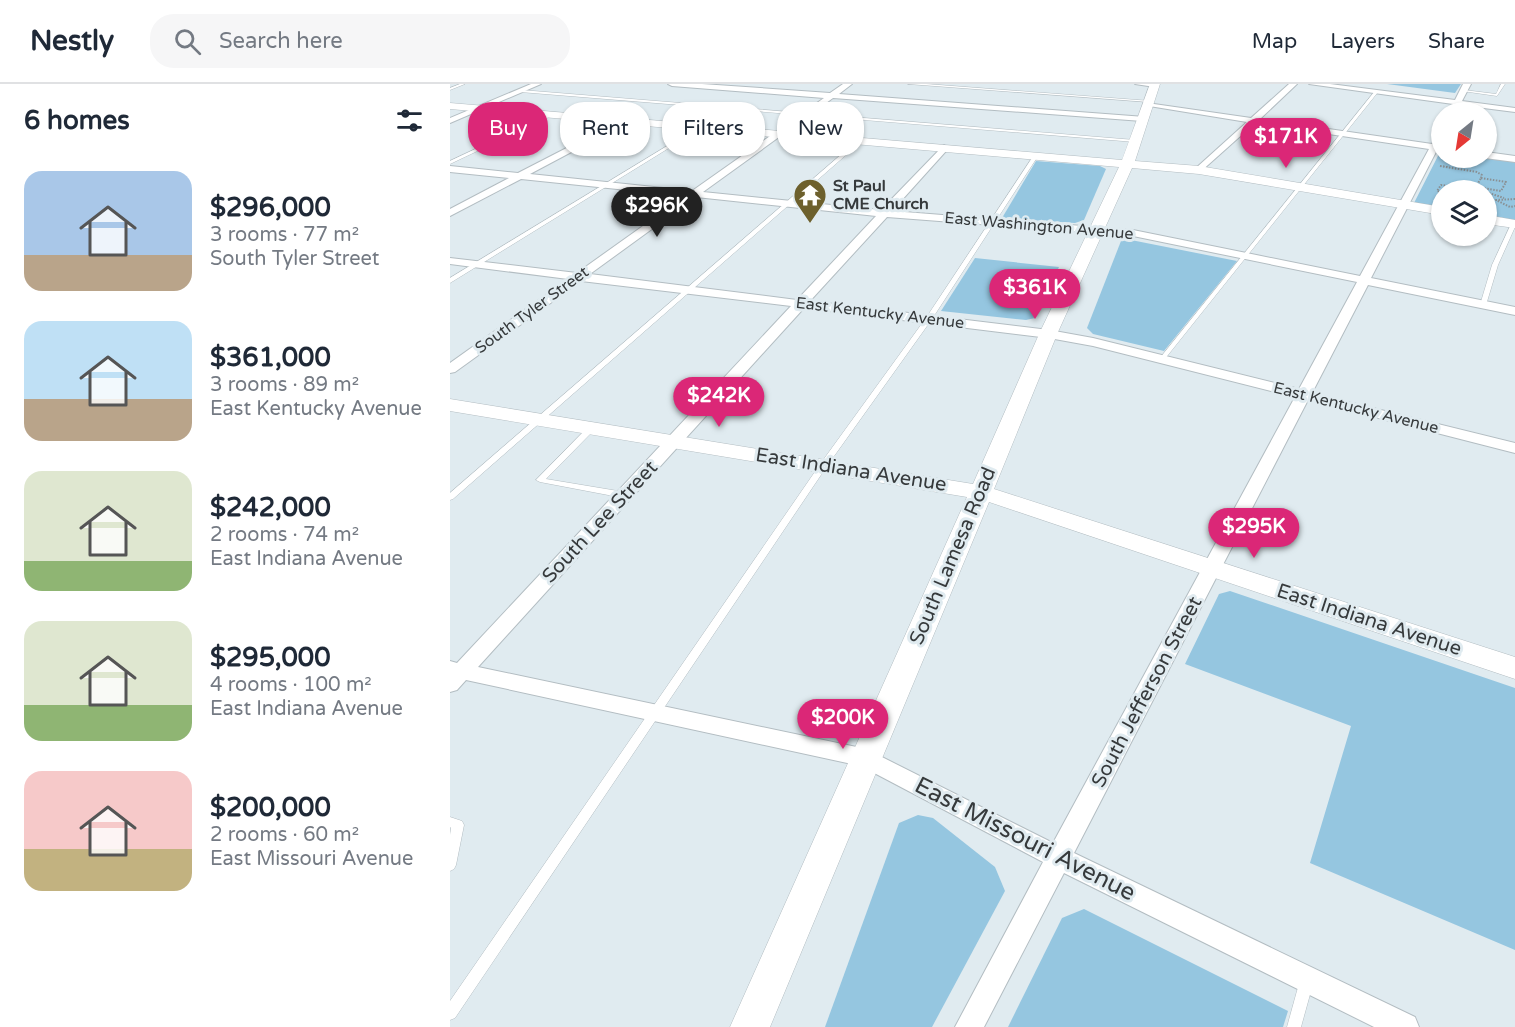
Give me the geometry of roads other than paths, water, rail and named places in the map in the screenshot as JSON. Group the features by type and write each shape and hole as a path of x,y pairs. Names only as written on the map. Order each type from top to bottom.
{"street":[{"path":"496,102 537,84"},
{"path":"672,84 1142,119"},
{"name":"South Tyler Street","path":"823,102 848,84"},
{"path":"1139,84 1155,85"},
{"path":"1199,170 1293,84"},
{"path":"1313,84 1457,102 1466,87"},
{"name":"South Lamesa Road","path":"750,1027 1049,334 1127,164 1155,85"},
{"path":"1148,103 1252,121 1431,147"},
{"path":"450,106 468,108"},
{"path":"1497,108 1515,110"},
{"path":"450,121 468,114"},
{"path":"548,115 560,116"},
{"name":"South Tyler Street","path":"450,369 777,135"},
{"path":"864,141 1199,170 1431,209"},
{"name":"South Lee Street","path":"454,674 674,442 944,148"},
{"path":"450,213 560,155"},
{"path":"1497,156 1515,159"},
{"name":"South Jefferson Street","path":"969,1027 1403,205 1431,159"},
{"name":"East Washington Avenue","path":"450,169 884,213 1133,233 1515,311"},
{"path":"1497,221 1515,223"},
{"name":"East Kentucky Avenue","path":"450,261 1049,334 1093,342 1515,448"},
{"name":"East Indiana Avenue","path":"450,405 980,492 1014,501 1515,668"},
{"name":"East Missouri Avenue","path":"454,674 654,712 866,758 1059,858 1405,1027"}],"lane":[{"path":"450,89 463,84"},
{"path":"910,84 1148,103"},
{"path":"1466,87 1497,94 1503,84"},
{"path":"521,91 777,112"},
{"path":"1162,359 1376,92"},
{"path":"450,163 551,115"},
{"path":"864,119 1135,141"},
{"path":"450,281 662,152"},
{"path":"450,497 842,156"},
{"path":"450,1013 824,465 929,319 1036,156"},
{"path":"1483,305 1495,265 1515,223"},
{"path":"591,428 540,480 624,495"},
{"path":"450,822 458,825 450,865"},
{"path":"1294,1027 1307,979"}],"place":[{"name":"St Paul CME Church","path":"810,224"}]}
